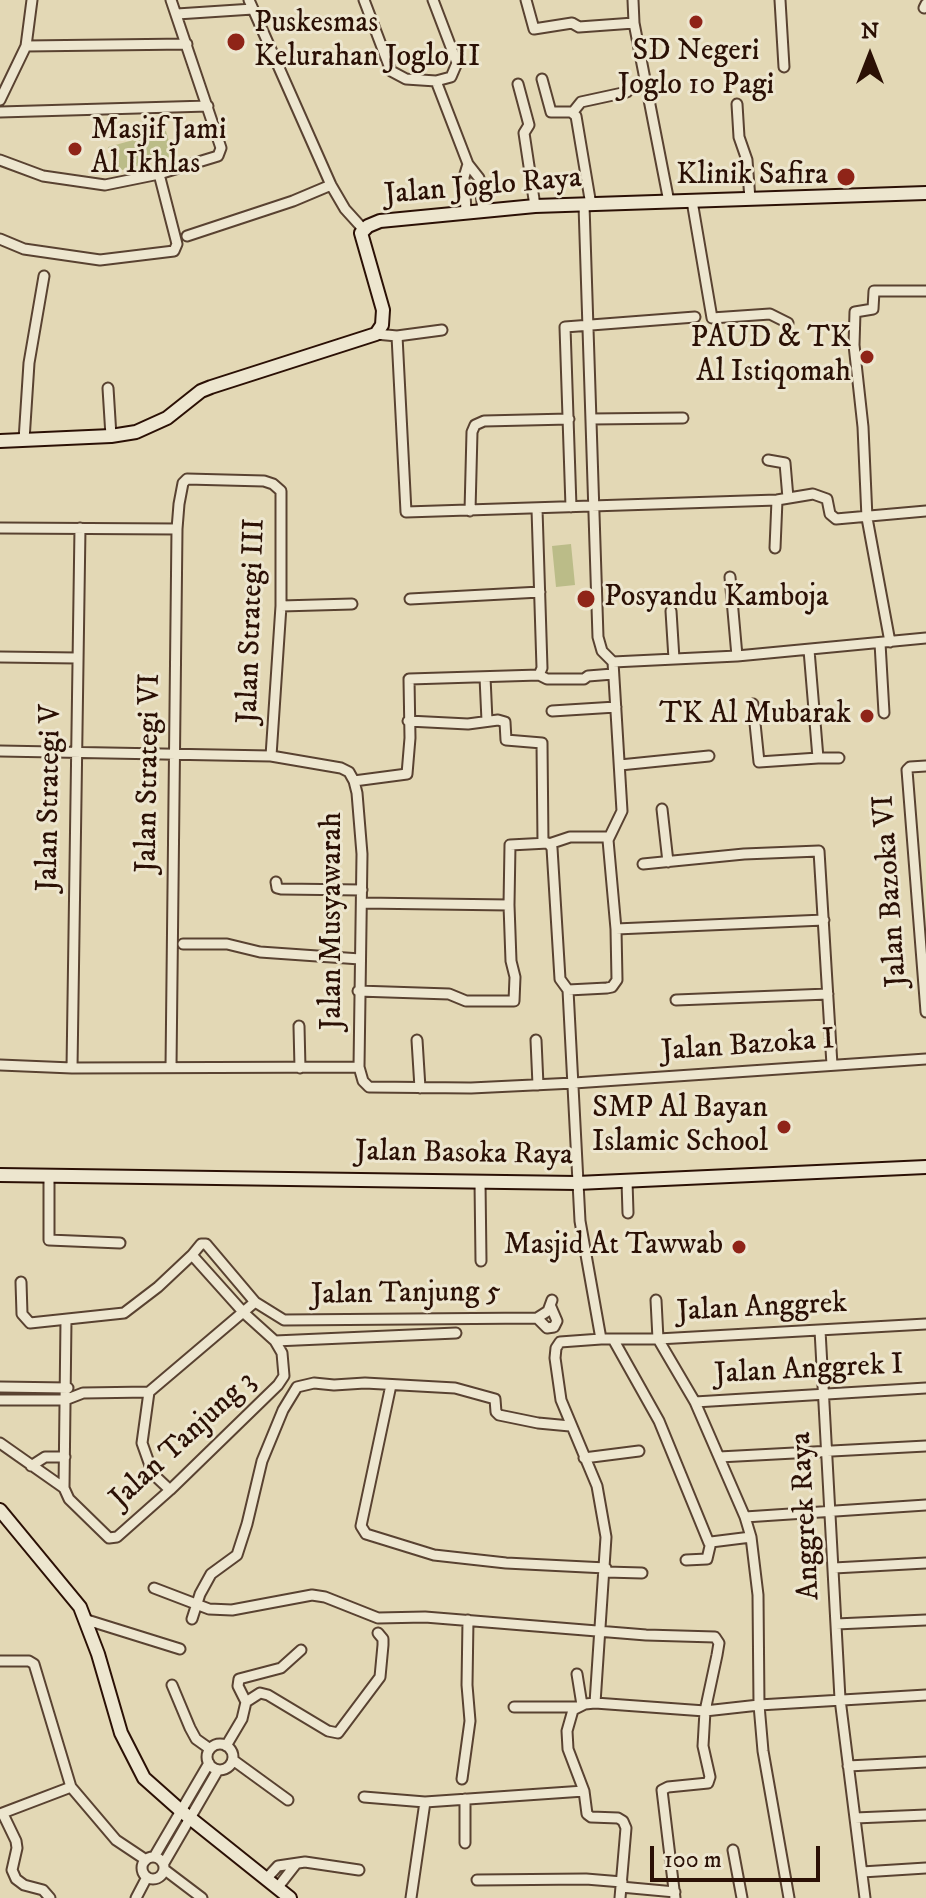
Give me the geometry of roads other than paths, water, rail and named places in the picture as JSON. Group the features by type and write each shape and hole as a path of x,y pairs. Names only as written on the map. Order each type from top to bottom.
{"street":[{"path":"0,100 26,46 32,0"},
{"path":"0,160 43,176 92,184 116,183 159,174 218,156 221,153 208,106 171,0"},
{"path":"364,0 391,71 401,78 436,81 451,77 457,63 433,0"},
{"path":"526,0 534,29 572,23 579,27 634,23"},
{"path":"633,0 634,23 669,202"},
{"path":"780,0 784,67"},
{"path":"177,14 251,5 331,185 345,209 364,230"},
{"path":"26,46 187,44"},
{"path":"542,79 551,112 573,112"},
{"path":"436,81 468,164 479,178 483,210"},
{"path":"518,84 529,125 524,133 535,206"},
{"path":"573,112 579,103 627,92"},
{"path":"737,104 739,137 747,160 750,199"},
{"path":"0,112 208,106"},
{"path":"568,990 607,988 616,983 616,929 608,837 622,811 613,662 602,651 598,637 588,325 588,205 573,112"},
{"path":"466,211 464,177 468,164"},
{"path":"0,239 24,249 100,260 174,251 177,244 159,174"},
{"path":"187,236 331,185"},
{"name":"Jalan Joglo Raya","path":"376,334 384,319 362,239 364,230 380,221 535,206 926,193"},
{"path":"692,201 712,318 770,314 788,323"},
{"path":"24,440 29,363 44,276"},
{"path":"884,713 885,642 867,518 863,427 854,345 855,312 873,309 874,291 926,291"},
{"path":"571,507 565,327 695,317"},
{"path":"0,441 136,432 157,423 211,387 376,334 397,336 442,330"},
{"path":"397,336 405,511 537,509 822,496 827,499 834,518 867,518 926,511"},
{"path":"108,388 111,436"},
{"path":"591,419 683,418"},
{"path":"470,511 472,432 475,425 484,421 569,419"},
{"path":"768,460 785,461 775,548"},
{"name":"Jalan Strategi VI","path":"171,1067 177,529 179,504 186,480"},
{"name":"Jalan Strategi III","path":"186,480 264,481 278,487 282,498 281,606 271,756"},
{"path":"537,509 542,671 539,675"},
{"path":"0,528 177,529"},
{"name":"Jalan Strategi V","path":"72,1068 80,528"},
{"path":"730,577 737,656"},
{"path":"410,599 540,592"},
{"path":"281,606 352,604"},
{"path":"671,611 674,659"},
{"path":"613,662 737,656 926,638"},
{"path":"809,650 818,758"},
{"path":"0,657 77,658"},
{"path":"353,778 406,775 410,738 409,679 539,675 547,679 584,679 613,674"},
{"path":"485,677 487,721"},
{"path":"753,704 759,762 839,758"},
{"path":"552,711 616,707"},
{"path":"408,721 505,722 506,740 542,743 546,844"},
{"name":"Jalan Strategi III","path":"0,751 271,756 341,768 353,778"},
{"path":"620,765 709,756"},
{"name":"Jalan Bazoka VI","path":"926,766 907,770 922,906 926,1012"},
{"name":"Jalan Musyawarah","path":"353,778 361,823 359,1067"},
{"path":"662,809 668,862"},
{"path":"358,991 449,994 466,1001 514,1001 509,905 510,845 546,844 560,838 608,837"},
{"path":"546,844 552,848 560,979 568,990 580,1221 601,1339"},
{"path":"643,864 817,850 820,853 832,1065"},
{"path":"276,882 277,888 281,889 362,890"},
{"path":"362,903 509,905"},
{"path":"616,929 824,920"},
{"path":"183,944 227,944 260,952 360,959"},
{"path":"676,1000 828,994"},
{"path":"299,1026 300,1068"},
{"path":"417,1040 420,1088"},
{"path":"536,1040 538,1085"},
{"name":"Jalan Bazoka I","path":"359,1067 363,1081 369,1087 420,1088 574,1083 926,1059"},
{"path":"0,1065 72,1068 359,1067"},
{"name":"Jalan Basoka Raya","path":"0,1175 577,1183 926,1167"},
{"path":"49,1176 49,1240 120,1243"},
{"path":"627,1181 628,1213"},
{"path":"480,1182 481,1261"},
{"path":"0,1387 66,1387 83,1393 149,1392 255,1302 206,1244 201,1244 158,1287 124,1313 30,1323 22,1314 21,1282"},
{"name":"Jalan Tanjung 3","path":"66,1320 64,1488 69,1499 109,1538 117,1537 278,1385 285,1369 282,1353 275,1341 244,1313 192,1255"},
{"path":"656,1300 658,1339 695,1402 751,1537 758,1595 759,1705 763,1751 789,1898"},
{"name":"Jalan Tanjung 5","path":"255,1302 284,1320 537,1318 552,1304 557,1321 554,1327 547,1328 537,1318"},
{"path":"424,1317 424,1334"},
{"name":"Jalan Anggrek","path":"570,1426 561,1400 556,1348 560,1342 926,1324"},
{"name":"Anggrek Raya","path":"820,1330 840,1699 865,1898"},
{"name":"Jalan Tanjung 5","path":"275,1341 456,1333"},
{"path":"613,1339 659,1421 709,1543 707,1559 686,1560"},
{"path":"192,1619 211,1574 237,1555 262,1461 283,1410 297,1387 314,1383 470,1391 495,1399 496,1414 570,1426 597,1486 604,1517 606,1570 595,1703"},
{"path":"391,1385 361,1526 366,1534 434,1555 642,1573"},
{"name":"Jalan Anggrek I","path":"695,1402 926,1388"},
{"path":"149,1392 142,1443 153,1474 170,1490"},
{"path":"0,1400 65,1400 83,1393"},
{"path":"0,1443 64,1488"},
{"path":"719,1457 926,1446"},
{"path":"584,1458 639,1451"},
{"path":"31,1466 45,1457 65,1457"},
{"path":"745,1517 926,1505"},
{"path":"0,1510 64,1586 87,1620 121,1733 139,1770 154,1788 290,1898"},
{"path":"709,1543 751,1537"},
{"path":"834,1568 926,1563"},
{"path":"154,1588 220,1610 312,1595 378,1618 425,1617 646,1635 715,1637 719,1643 715,1675 705,1711 703,1746 710,1777 708,1783 662,1790 675,1895 621,1889 586,1879 477,1880"},
{"path":"87,1620 180,1649"},
{"path":"462,1779 470,1721 468,1620"},
{"path":"836,1624 926,1620"},
{"path":"246,1702 260,1693 268,1695 328,1731 338,1733 380,1677 383,1645 378,1633"},
{"path":"226,1746 242,1719 246,1702 238,1686 239,1679 281,1668 301,1650"},
{"path":"0,1661 29,1661 34,1664 71,1787 116,1840 164,1867 202,1898"},
{"path":"577,1674 580,1706 569,1718 568,1749 584,1791 587,1814 591,1817 618,1818 625,1824 621,1889"},
{"path":"172,1685 196,1739 210,1749"},
{"path":"514,1707 595,1703 705,1711 926,1695"},
{"path":"218,1770 207,1758 210,1749 218,1744 231,1749 233,1760 288,1800"},
{"path":"209,1763 185,1813 158,1879 147,1877 142,1871 150,1858 185,1813 218,1770 225,1769 233,1760"},
{"path":"848,1766 926,1762"},
{"path":"50,1898 43,1890 24,1885 16,1879 12,1870 16,1841 1,1814 71,1787"},
{"path":"364,1797 425,1802 584,1791"},
{"path":"465,1799 465,1843"},
{"path":"411,1898 425,1802"},
{"path":"855,1818 926,1815"},
{"path":"733,1850 742,1898"},
{"path":"267,1878 278,1866 305,1862 359,1870"},
{"path":"278,1887 296,1864"},
{"path":"862,1872 926,1868"},
{"path":"136,1898 147,1877"}],"place":[{"name":"SD Negeri Joglo 10 Pagi","path":"696,22"},
{"name":"Puskesmas Kelurahan Joglo II","path":"236,42"},
{"name":"Masjif Jami Al Ikhlas","path":"75,149"},
{"name":"Klinik Safira","path":"846,177"},
{"name":"PAUD & TK Al Istiqomah","path":"867,357"},
{"name":"Posyandu Kamboja","path":"586,599"},
{"name":"TK Al Mubarak","path":"867,716"},
{"name":"SMP Al Bayan Islamic School","path":"784,1127"},
{"name":"Masjid At Tawwab","path":"739,1247"}]}
